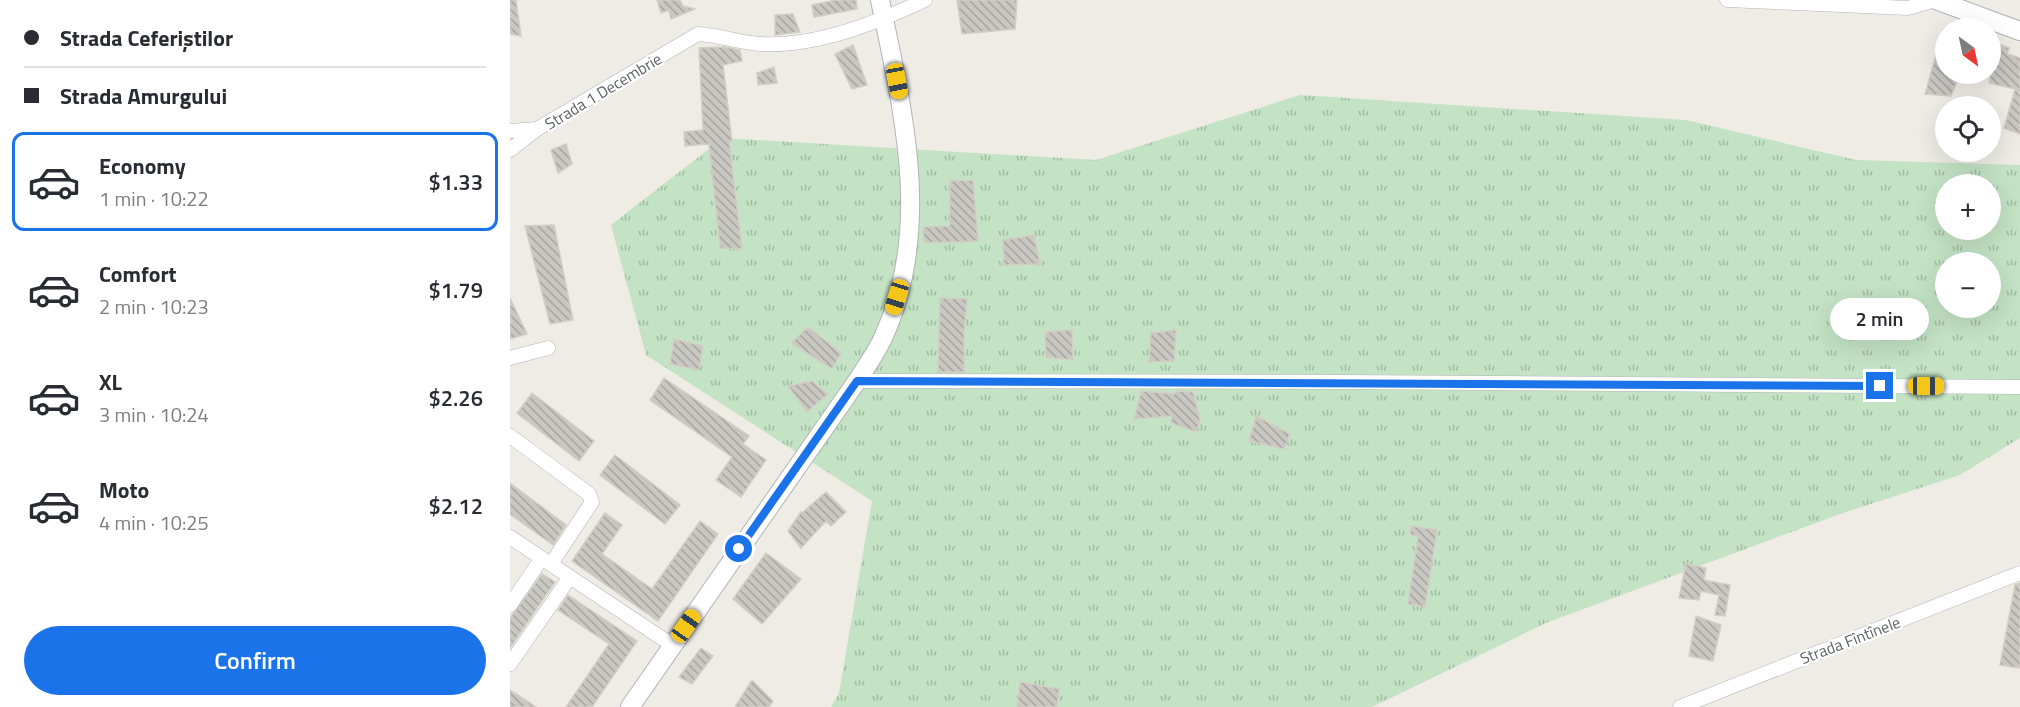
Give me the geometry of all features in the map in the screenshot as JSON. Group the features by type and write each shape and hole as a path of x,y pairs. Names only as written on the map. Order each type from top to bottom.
{"street":[{"path":"630,707 857,381 879,345 902,279 909,238 911,203 906,134 882,9 925,0"},
{"path":"1727,0 1908,8 1936,0 2020,31"},
{"name":"Strada 1 Decembrie","path":"510,150 537,129 698,34 716,35 758,44 780,44 845,32 882,9"},
{"path":"510,131 537,129"},
{"path":"510,358 548,348"},
{"path":"857,381 2020,387"},
{"path":"510,436 588,494 592,502 510,605"},
{"path":"510,537 672,645"},
{"name":"Strada Fîntînele","path":"1680,707 2020,573"},
{"path":"510,664 570,577"}],"green space":[{"path":"1300,95 1686,120 1856,160 2020,165 2020,438 1960,475 1840,514 1546,623 1372,707 831,707 839,693 872,501 646,355 611,225 723,138 1096,160"}],"building":[{"path":"510,0 516,0 521,36 510,34"},
{"path":"657,0 680,0 683,6 695,9 671,19 669,10 661,13"},
{"path":"836,0 856,0 857,9 814,17 812,5"},
{"path":"957,0 1017,0 1015,29 962,34"},
{"path":"793,14 800,32 775,35 775,15"},
{"path":"853,45 867,85 852,89 835,54"},
{"path":"2001,45 2009,48 2007,54 2020,58 2020,134 2004,128 2015,89 1993,84 2001,84"},
{"path":"724,47 740,50 742,61 723,65 732,141 729,141 742,249 720,248 709,144 685,146 684,132 703,130 699,48"},
{"path":"1935,58 1935,84 1956,84 1951,96 1925,94"},
{"path":"774,67 777,83 758,85 757,73"},
{"path":"566,144 572,164 558,173 551,150"},
{"path":"973,180 978,241 924,243 923,227 950,226 950,181"},
{"path":"554,225 573,320 550,324 525,226"},
{"path":"1034,235 1040,264 1004,265 1003,240"},
{"path":"510,298 527,334 510,339"},
{"path":"940,298 967,299 964,372 938,372"},
{"path":"808,327 841,353 832,369 791,343"},
{"path":"1072,330 1073,360 1046,357 1045,332"},
{"path":"1176,330 1174,361 1149,362 1151,333"},
{"path":"674,339 703,346 699,370 670,364"},
{"path":"664,378 749,436 743,444 766,460 741,497 716,480 732,457 650,400"},
{"path":"812,381 828,394 807,412 788,386"},
{"path":"1141,391 1175,394 1176,391 1193,392 1200,420 1196,432 1171,423 1172,416 1134,419"},
{"path":"532,393 594,441 579,461 517,413"},
{"path":"1256,416 1290,434 1284,449 1249,441"},
{"path":"615,455 680,505 665,524 600,475"},
{"path":"510,483 566,525 553,545 510,514"},
{"path":"826,492 846,512 831,526 826,521 801,548 788,531 801,512"},
{"path":"605,513 622,525 602,554 652,589 700,521 718,534 658,621 572,561"},
{"path":"1411,526 1437,530 1425,607 1408,604 1418,537 1410,534"},
{"path":"766,553 801,579 762,624 733,599"},
{"path":"1686,564 1706,568 1704,580 1730,585 1725,616 1715,615 1719,595 1701,591 1699,600 1679,598"},
{"path":"542,574 555,582 510,648 510,618"},
{"path":"2020,583 2020,668 2000,665 2015,585"},
{"path":"568,595 637,641 592,707 566,707 609,644 558,610"},
{"path":"1696,616 1721,625 1713,661 1689,656"},
{"path":"701,648 713,656 692,684 679,677"},
{"path":"752,680 773,701 769,707 735,707"},
{"path":"1020,682 1059,689 1057,707 1017,707"},
{"path":"510,690 536,707 510,707"}],"route":[{"path":"739,549 857,381 1880,386"}]}
